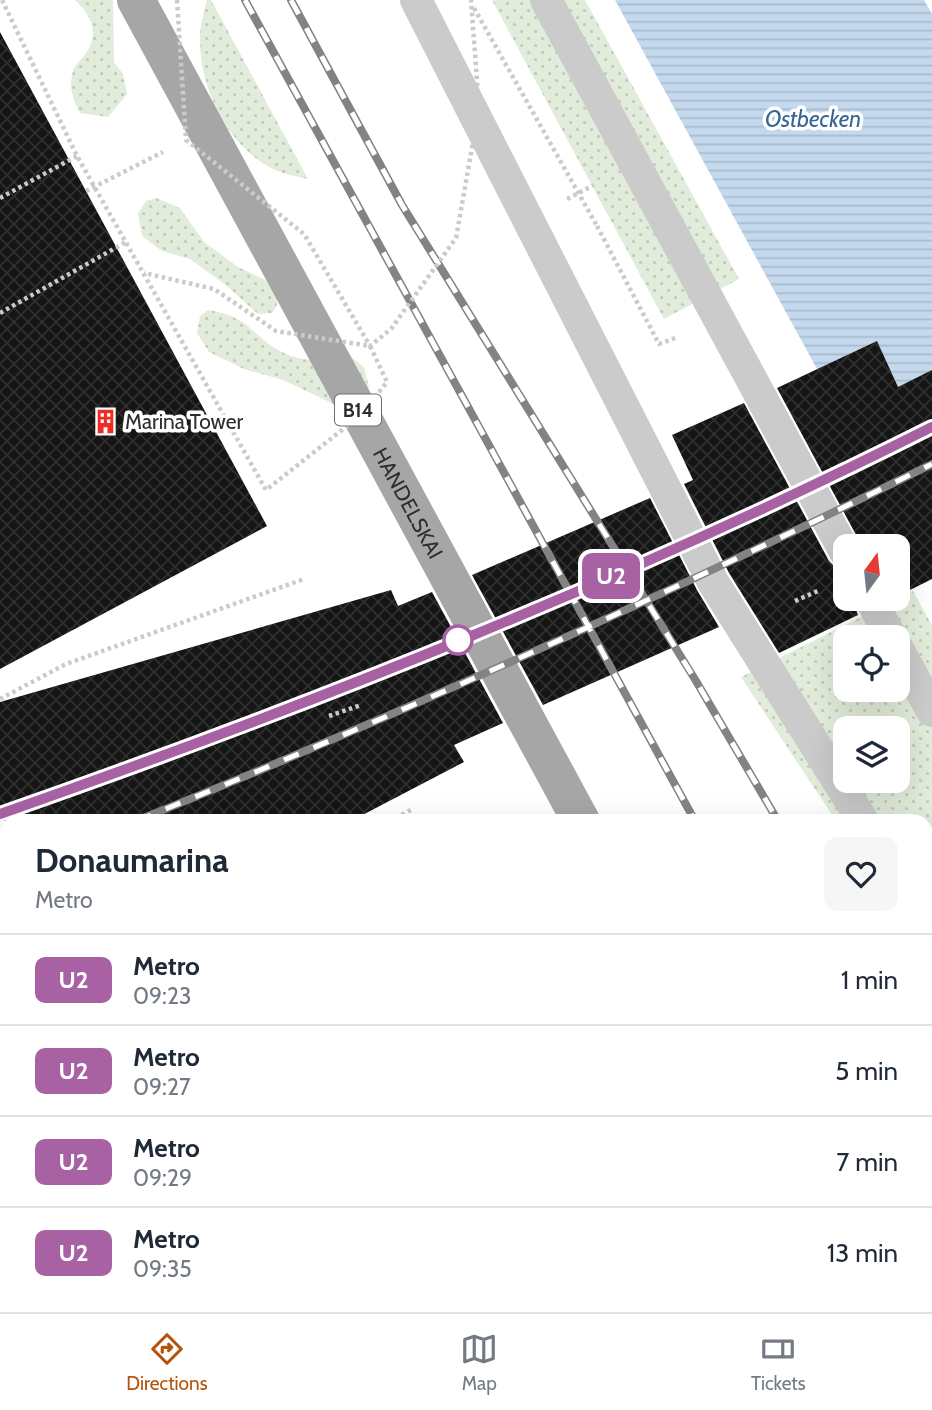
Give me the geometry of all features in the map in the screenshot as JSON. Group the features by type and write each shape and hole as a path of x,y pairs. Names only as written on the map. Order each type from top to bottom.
{"main road":[{"name":"HANDELSKAI","path":"136,0 577,814"}],"lane":[{"path":"416,0 713,582 859,814"},
{"path":"546,0 835,534"},
{"path":"910,671 932,711"}],"path":[{"path":"2,0 77,156 266,490 361,415 387,382 370,346 304,234 186,140 177,0"},
{"path":"144,273 214,289 276,331 370,346 391,329 456,238 479,108 471,0"},
{"path":"473,7 597,226 659,344"},
{"path":"86,191 186,140"},
{"path":"0,198 77,156"},
{"path":"566,200 635,163"},
{"path":"0,313 126,242"},
{"path":"0,699 66,664 304,579"},
{"path":"329,716 361,705"},
{"path":"403,814 411,810"}],"green space":[{"path":"75,0 113,0 114,62 123,74 127,94 108,117 80,113 73,95 73,72 90,46 93,31 89,18"},
{"path":"207,0 211,0 308,179 275,170 255,158 228,129 218,112 204,75 201,56 200,37"},
{"path":"492,0 585,0 739,279 664,319"},
{"path":"156,198 180,208 204,242 238,267 265,280 277,294 277,305 272,313 258,314 227,286 190,259 162,251 142,236 138,213 146,201"},
{"path":"208,310 242,322 272,346 290,356 316,360 351,357 364,367 369,387 360,404 338,406 283,380 244,369 209,352 197,333 200,316"},
{"path":"913,591 932,625 932,814 831,814 741,677 833,631 833,702 910,702 910,625 845,625 873,611 910,611 910,592"}],"water":[{"name":"Ostbecken","path":"615,0 924,0 932,14 932,579 910,539 910,534 907,534"}],"building":[{"name":"Marina Tower","path":"0,32 267,526 0,669"},
{"path":"877,341 898,387 932,370 932,579 910,590 910,534 856,534 777,388"},
{"path":"744,403 833,565 833,611 857,611 858,615 779,653 729,573 684,484 693,480 672,435"},
{"path":"650,498 719,627 543,705 472,575"},
{"path":"391,590 398,606 432,592 503,723 454,745 464,762 364,814 0,814 0,702"}],"railway":[{"path":"245,0 691,814"},
{"path":"291,0 402,205 696,681 774,814"},
{"path":"0,814 237,728 473,636 705,536 932,427"},
{"path":"153,814 537,650 932,464"}],"metro line":[{"name":"U2","path":"0,814 285,709 458,640 631,568 932,427"}],"place":[{"name":"Marina Tower","path":"105,421"}]}
